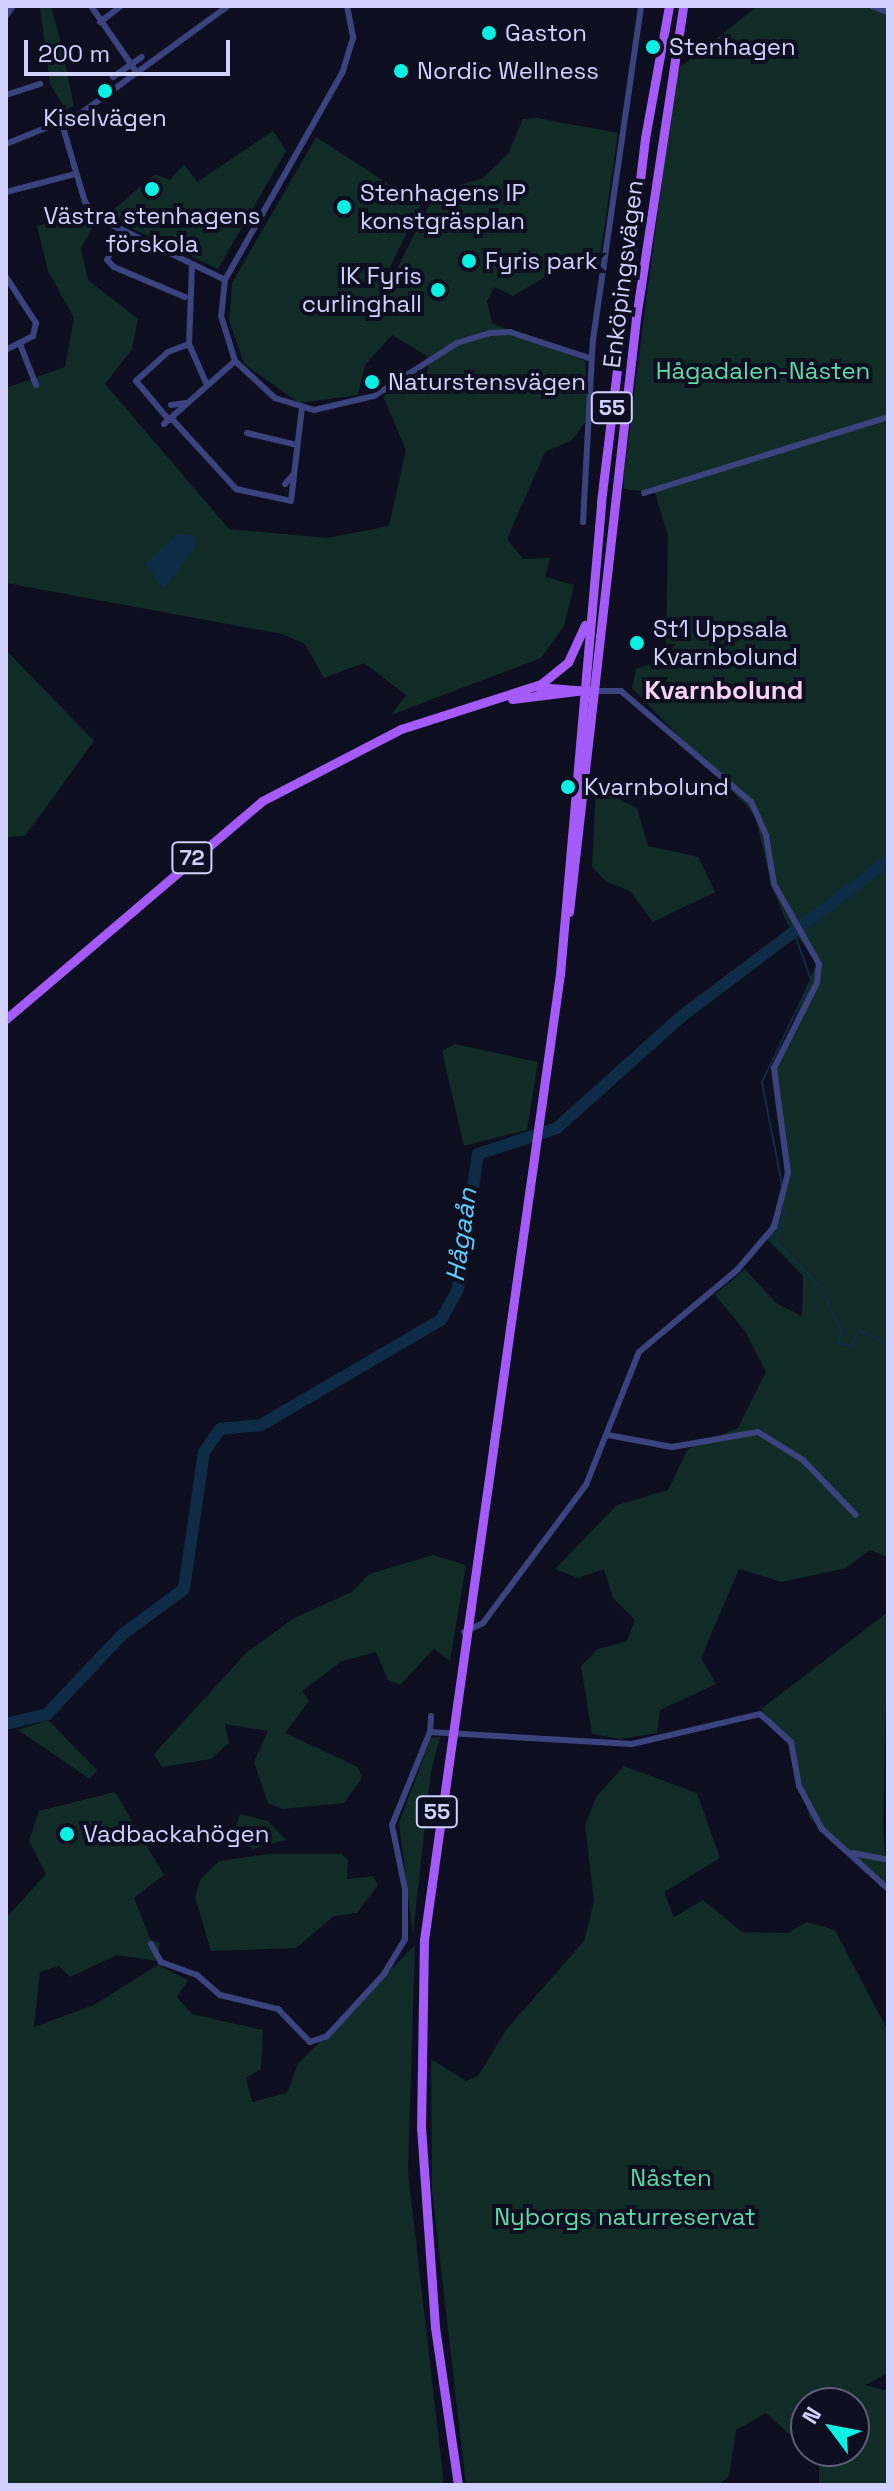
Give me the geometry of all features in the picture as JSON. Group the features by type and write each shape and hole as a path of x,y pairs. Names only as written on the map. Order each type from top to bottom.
{"main road":[{"name":"Enköpingsvägen","path":"596,691 636,318 683,6"},
{"name":"Enköpingsvägen","path":"584,690 645,138 667,8"},
{"path":"532,688 573,655 593,594"},
{"name":"72","path":"6,1019 212,841 309,770 401,729 505,699 532,688 596,691"},
{"name":"72","path":"505,699 564,697 584,690"},
{"name":"55","path":"565,927 584,690"},
{"name":"55","path":"458,2485 435,2327 421,2129 424,1940 449,1733 537,1130 596,691"},
{"path":"564,697 580,715"}],"street":[{"path":"6,16 13,6"},
{"path":"91,6 137,73"},
{"path":"100,22 121,6"},
{"path":"6,144 62,124 228,6"},
{"path":"347,6 353,38 342,73 225,280 221,316 235,361 263,390 302,408 356,404 457,343 501,331 592,359"},
{"path":"583,522 593,445 592,359 641,6"},
{"path":"872,6 888,12"},
{"path":"113,77 142,57"},
{"path":"6,95 40,84"},
{"path":"62,124 75,174 90,208 119,232 225,280"},
{"path":"6,192 75,174"},
{"path":"119,232 107,260 114,267 185,297"},
{"path":"192,266 185,297 189,344 207,385"},
{"path":"6,277 8,286 36,323 20,344 6,350"},
{"path":"20,344 36,385"},
{"path":"189,344 168,352 136,381 168,421 242,492 291,501 302,408"},
{"path":"168,421 235,361"},
{"path":"171,405 187,403"},
{"path":"644,493 888,417"},
{"path":"247,433 297,445"},
{"path":"285,484 294,474"},
{"path":"464,1632 483,1623 582,1491 608,1435 620,1385 639,1352 744,1264 781,1212 788,1173 774,1068 817,983 819,964 774,884 766,835 751,802 621,691 596,691"},
{"path":"608,1435 672,1447 758,1432 803,1460 856,1515"},
{"path":"430,1732 632,1744 760,1714 791,1742 799,1786 822,1829 888,1889"},
{"path":"151,1944 161,1962 197,1975 224,1998 283,2012 312,2042 367,1994 405,1939 405,1882 392,1825 430,1732 431,1716"},
{"path":"850,1853 888,1860"},
{"path":"405,1939 424,1940"}],"green space":[{"path":"40,6 51,6 59,35 74,106 66,110 50,84"},
{"name":"Hågadalen-Nåsten","path":"758,6 888,6 888,1557 870,1550 846,1568 782,1582 739,1569 701,1658 716,1684 660,1710 657,1733 621,1739 592,1734 581,1666 598,1649 627,1641 635,1620 613,1598 604,1569 578,1578 555,1569 617,1505 668,1490 688,1449 738,1428 766,1372 745,1331 715,1295 745,1269 776,1303 802,1316 803,1276 766,1238 786,1180 772,1080 817,961 788,925 772,887 755,815 632,688 636,669 655,663 666,645 668,536 655,493 624,489 623,480 676,70"},
{"path":"537,118 618,133 599,265 562,267 513,296 494,287 487,301 492,323 585,361 589,417 572,440 545,452 507,539 523,559 550,558 545,577 574,585 564,626 541,658 391,715 406,695 364,663 324,678 305,644 282,634 6,583 6,388 65,367 74,318 48,271 37,226 90,208 98,218 81,248 88,280 138,319 132,349 105,384 229,529 327,538 389,526 406,450 383,396 428,369 427,356 392,335 365,365 358,395 299,403 244,364 229,320 232,283 316,137 421,205 384,279 388,287 435,193 483,178 508,154 523,119"},
{"path":"273,131 286,151 218,269 106,216 155,174 170,180 184,164 197,182"},
{"path":"6,650 94,741 25,836 6,837"},
{"path":"596,788 637,808 648,846 698,857 715,892 653,922 630,891 605,881 592,867"},
{"path":"455,1044 538,1062 527,1130 464,1146 442,1051"},
{"path":"433,1555 466,1565 450,1661 434,1649 400,1685 388,1680 376,1652 342,1661 302,1691 309,1701 285,1733 358,1767 362,1778 344,1803 282,1809 268,1803 254,1762 268,1731 225,1724 229,1743 211,1759 162,1767 154,1754 247,1652 294,1618 352,1592 369,1574"},
{"path":"888,1612 883,1828 888,1888 810,1818 788,1743 761,1709"},
{"path":"48,1720 97,1770 90,1779 18,1730"},
{"path":"440,1737 431,1772 413,1934 399,1823 431,1738"},
{"name":"Nåsten","path":"624,1766 697,1793 720,1858 664,1892 674,1917 703,1900 742,1932 788,1933 807,1922 835,1930 888,2031 888,2373 865,2385 888,2391 888,2485 819,2485 819,2467 870,2467 870,2387 790,2387 790,2435 766,2413 736,2430 729,2476 719,2485 466,2485 432,2190 431,2059 466,2081 478,2076 506,2030 584,1941 594,1901 585,1825 597,1796"},
{"path":"115,1792 164,1875 134,1898 151,1940 160,1943 158,1961 117,1955 70,1977 59,1966 40,1972 34,2027 94,2005 158,1965 188,1980 177,1997 192,2014 263,2030 261,2069 246,2078 252,2102 287,2093 298,2064 415,1945 408,2172 444,2485 6,2485 6,1918 46,1874 29,1841 39,1811"},
{"path":"240,1814 268,1821 286,1840 253,1849 233,1835"},
{"path":"269,1854 341,1854 348,1860 347,1879 373,1876 378,1885 357,1913 334,1916 296,1948 211,1951 195,1897 200,1880 219,1861"}],"water":[{"path":"178,534 195,535 195,548 163,589 145,563"}],"waterway":[{"name":"Hågaån","path":"6,1724 47,1714 123,1634 184,1589 204,1452 220,1429 261,1425 441,1320 458,1289 478,1154 557,1128 682,1016 888,861"},
{"path":"782,1185 762,1082 811,980 794,932"},
{"path":"786,1212 774,1240 820,1286 842,1332 837,1343 851,1346 860,1330 888,1345"}],"place":[{"name":"Gaston","path":"489,33"},
{"name":"Stenhagen","path":"653,47"},
{"name":"Nordic Wellness","path":"401,71"},
{"name":"Kiselvägen","path":"105,91"},
{"name":"Västra stenhagens förskola","path":"152,189"},
{"name":"Stenhagens IP konstgräsplan","path":"344,207"},
{"name":"Fyris park","path":"469,261"},
{"name":"IK Fyris curlinghall","path":"438,290"},
{"name":"Naturstensvägen","path":"372,382"},
{"name":"St1 Uppsala Kvarnbolund","path":"637,643"},
{"name":"Kvarnbolund","path":"568,787"},
{"name":"Vadbackahögen","path":"67,1834"}],"district":[{"name":"Kvarnbolund","path":"724,691"}],"park label":[{"name":"Nyborgs naturreservat","path":"625,2217"}]}
